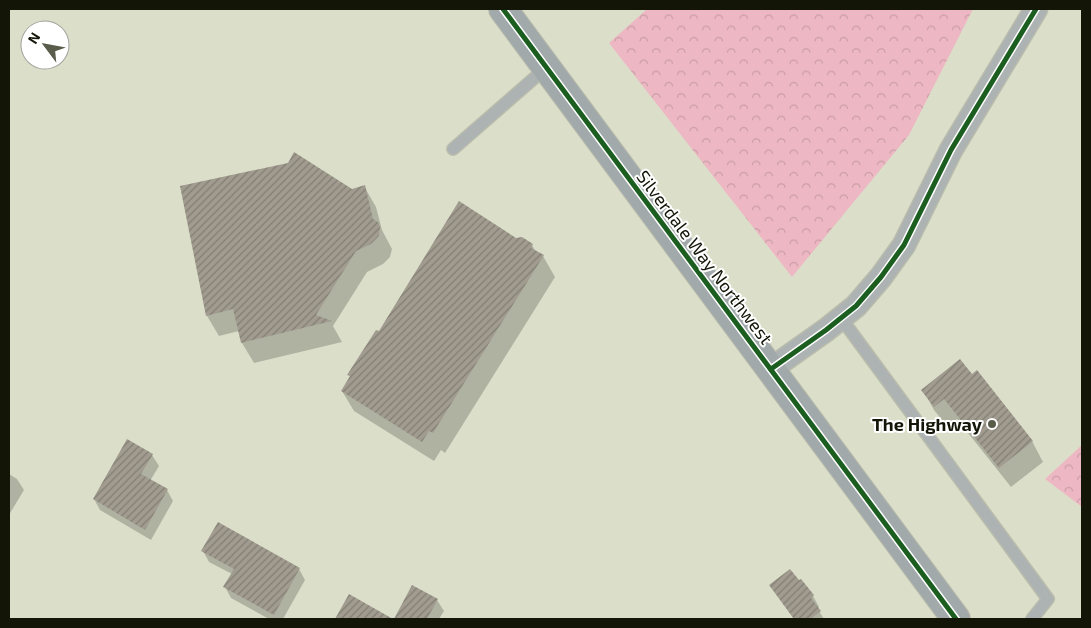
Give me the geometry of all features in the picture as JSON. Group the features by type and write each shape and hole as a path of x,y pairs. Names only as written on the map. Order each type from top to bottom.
{"main road":[{"name":"Silverdale Way Northwest","path":"506,10 956,619"}],"street":[{"path":"770,369 826,330 856,306 881,277 904,245 951,150 1036,9"}],"lane":[{"path":"453,148 547,67"},
{"path":"841,318 1048,599 1032,619"}],"green space":[{"path":"647,9 973,9 909,135 792,277 609,43"},
{"path":"1082,445 1082,507 1045,479"}],"building":[{"path":"294,152 352,189 365,185 373,219 378,222 380,227 379,236 371,244 356,251 316,315 332,321 241,343 233,309 206,316 180,186 288,163"},
{"path":"459,201 516,238 522,237 533,244 531,248 544,255 433,433 429,431 422,442 341,391 350,376 347,375 376,330 379,331"},
{"name":"The Highway","path":"960,359 972,374 977,370 1033,441 999,468 944,399 934,407 921,390"},
{"path":"127,439 153,454 141,474 168,489 145,530 93,499"},
{"path":"218,522 300,568 274,615 223,587 234,569 201,551"},
{"path":"790,569 814,595 811,598 821,611 810,619 794,619 769,585"},
{"path":"412,585 438,599 427,619 394,619"},
{"path":"349,594 393,619 335,619"}],"cycle path":[{"path":"503,9 956,619"},
{"path":"771,369 856,306 881,277 904,245 951,150 1036,9"}],"place":[{"name":"The Highway","path":"992,424"}]}
